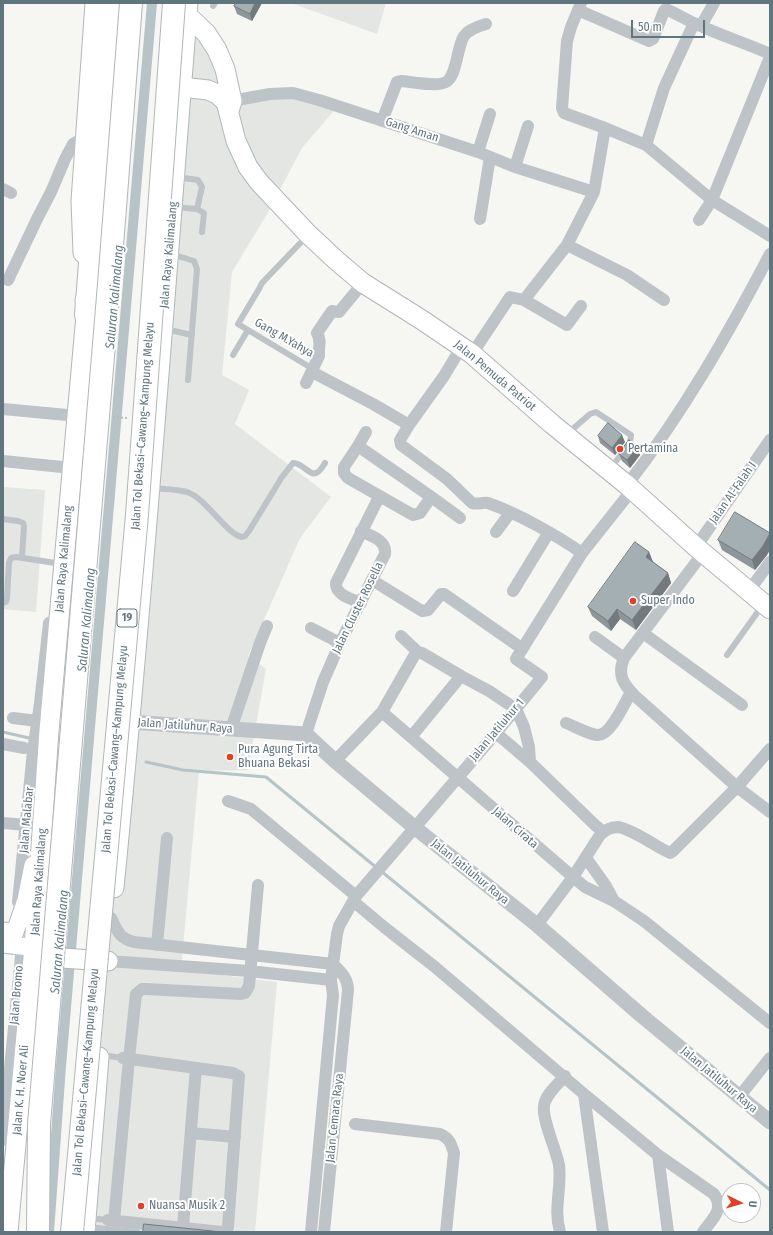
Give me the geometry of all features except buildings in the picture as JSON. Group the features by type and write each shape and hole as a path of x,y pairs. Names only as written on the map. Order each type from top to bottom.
{"highway":[{"path":"86,315 98,3"},
{"path":"38,1232 40,1116 109,292 131,3"},
{"name":"Jalan Tol Bekasi–Cawang–Kampung Melayu","path":"82,1227 137,515 183,7"}],"main road":[{"name":"Jalan Raya Kalimalang","path":"30,951 43,810 44,722 60,563 78,416 86,315 80,201 98,3"},
{"name":"Jalan Raya Kalimalang","path":"99,957 111,918 151,488 162,328 170,254 182,87 183,7"},
{"name":"Jalan Pemuda Patriot","path":"183,7 206,33 217,50 225,69 229,105 236,141 248,167 259,182 308,234 363,283 467,350 566,436 629,487 699,550 767,606"},
{"path":"182,87 208,90 217,94 229,105"},
{"path":"3,931 15,932 20,919 26,900 30,832 43,810"},
{"path":"3,944 46,957 56,954 99,957 99,1055 82,1227"},
{"name":"Jalan K. H. Noer Ali","path":"8,1232 30,951"}],"street":[{"path":"646,145 664,88 698,25 714,3"},
{"path":"770,54 743,42 726,37 665,9 653,39 649,41 579,6 567,41 562,110 566,115 605,128 646,145 712,200 770,236"},
{"path":"382,121 397,82 402,81 439,84 447,82 452,76 464,36 472,30 486,24"},
{"path":"699,220 712,200 770,57"},
{"name":"Gang Aman","path":"229,105 270,94 293,93 319,100 478,152 515,167 594,192"},
{"path":"478,152 490,114"},
{"path":"515,167 528,126"},
{"path":"524,300 567,244 594,192 605,128"},
{"path":"8,280 73,144 85,138"},
{"path":"480,219 490,156"},
{"path":"567,244 628,275 664,300"},
{"name":"Jalan Jatiluhur 1","path":"331,980 339,926 355,898 542,677 516,659 582,552 678,415 706,370 756,283 770,254"},
{"path":"306,383 320,356 320,341 317,334 332,310 338,312 363,283"},
{"path":"581,306 567,325 524,300 510,297 444,376 400,440 401,445 447,479 472,503 486,503 510,512 549,532 582,552"},
{"path":"313,370 409,425"},
{"path":"3,409 78,416"},
{"path":"366,432 344,467 344,473 358,484 415,515 420,513 431,497"},
{"name":"Jalan Al-Falah I","path":"624,658 643,633 699,550 770,440"},
{"path":"358,446 460,518"},
{"path":"3,461 72,468"},
{"path":"361,603 341,594 336,586 336,583 380,496"},
{"path":"496,532 510,512"},
{"name":"Jalan Cluster Rosella","path":"306,734 318,696 340,643 385,554 385,548 380,541 361,531"},
{"path":"513,591 549,532"},
{"path":"749,591 770,562"},
{"path":"372,580 425,612 441,594 446,595 517,645"},
{"name":"Jalan Malabar","path":"30,832 33,751 44,722 48,623"},
{"path":"231,729 267,626"},
{"path":"311,628 340,643"},
{"path":"643,633 742,705"},
{"path":"401,636 418,652 489,691 516,709 524,727 529,747 530,762"},
{"path":"595,637 624,658 620,672 626,688 738,787 770,812"},
{"path":"335,761 382,712 414,656 418,652"},
{"path":"411,737 461,676"},
{"path":"566,723 596,735 602,734 610,727 631,692"},
{"name":"Jalan Cirata","path":"382,712 573,877 592,891 614,901 644,921 770,1023"},
{"path":"7,717 44,722"},
{"name":"Jalan Jatiluhur Raya","path":"130,722 306,734 335,761 536,925 770,1122"},
{"path":"496,733 530,762 604,832"},
{"path":"3,744 24,748"},
{"path":"536,925 573,877 600,835 613,828 623,829 670,853 677,848 738,787 770,749"},
{"path":"228,801 251,809 355,898 384,928 435,967 565,1076 584,1094 658,1154 714,1194 717,1198 719,1208 703,1232"},
{"path":"3,823 30,832"},
{"path":"157,945 167,838"},
{"path":"586,858 606,886 614,901"},
{"path":"126,1058 233,1073 239,1076 228,1227 226,1231 223,1232 111,1221 126,1058 135,998 138,991 146,988 241,994 245,992 248,986 258,885"},
{"path":"111,918 119,935 125,940 251,956 333,964"},
{"name":"Jalan Bromo","path":"3,1135 7,1057 30,951"},
{"path":"99,957 331,980"},
{"name":"Jalan Cemara Raya","path":"324,1232 348,984 343,974 333,964"},
{"name":"Jalan Cemara Raya","path":"311,1232 333,995 331,980"},
{"path":"739,1097 770,1058"},
{"path":"183,1227 196,1068"},
{"path":"560,1232 556,1214 560,1174 559,1164 545,1118 544,1105 549,1094 565,1076"},
{"path":"584,1094 603,1232"},
{"path":"321,1119 335,1121"},
{"path":"355,1124 446,1136 454,1153 446,1232"},
{"path":"191,1133 235,1137"},
{"path":"658,1154 668,1232"}],"lane":[{"path":"176,177 198,180 202,187 197,209"},
{"path":"173,207 197,209 204,213 202,232"},
{"name":"Gang M.Yahya","path":"308,234 262,283 260,289 238,324 313,370"},
{"path":"170,254 194,261 197,269 188,380"},
{"path":"162,328 192,335"},
{"path":"233,355 248,330"},
{"path":"566,436 590,414 596,412 631,436 630,443 609,470"},
{"path":"151,488 186,492 195,497 234,533 245,536 282,477 293,463 298,463 312,474 316,474 325,463"},
{"path":"3,519 23,523 22,557"},
{"path":"3,603 6,602 7,598 10,560 13,557 60,563"},
{"path":"727,655 767,606"},
{"path":"99,1055 126,1058"},
{"path":"82,1227 111,1221"},
{"path":"82,1227 138,1232"}],"path":[{"path":"106,416 129,418"}],"shaded area":[{"path":"291,3 386,3 377,34"},
{"path":"187,15 206,33 232,101 270,94 338,106 302,148 267,214 232,272 222,375 249,390 235,424 331,497 300,538 248,656 266,669 248,770 199,771 181,970 277,982 255,1232 85,1232 99,1055"},
{"path":"3,487 45,490 36,612 3,609"}],"waterway":[{"name":"Saluran Kalimalang","path":"49,1232 61,1066 152,3"},
{"path":"3,732 29,738"},
{"path":"146,762 183,770 266,777 377,868"},
{"path":"381,871 770,1190"}],"place":[{"name":"Pertamina","path":"620,449"},
{"name":"Super Indo","path":"633,601"},
{"name":"Pura Agung Tirta Bhuana Bekasi","path":"230,757"},
{"name":"Nuansa Musik 2","path":"141,1206"}]}
